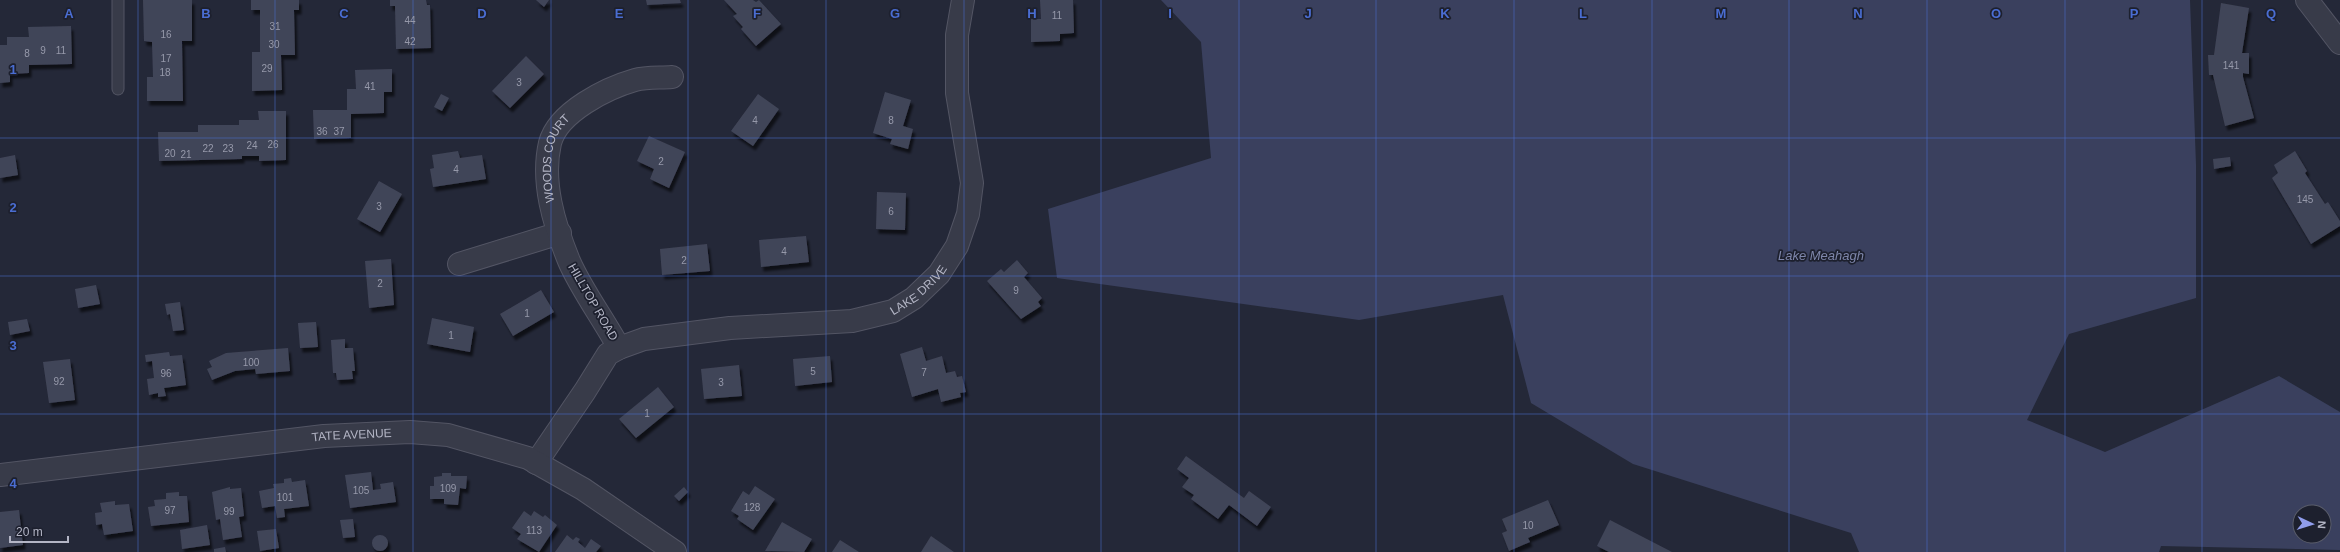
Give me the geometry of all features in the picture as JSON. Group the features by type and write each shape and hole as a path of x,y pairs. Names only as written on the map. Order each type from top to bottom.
{"street":[{"name":"LAKE DRIVE","path":"619,348 644,339 730,328 852,321 893,311 914,298 939,274 957,246 964,227 968,214 972,183 957,92 956,35 963,0"},
{"path":"2307,0 2340,43"},
{"name":"WOODS COURT","path":"560,233 551,206 548,168 551,141 562,123 576,108 608,91 636,80 672,77"},
{"name":"HILLTOP ROAD","path":"536,463 586,391 608,354 619,348 570,262 560,233"},
{"path":"459,264 560,233"},
{"name":"TATE AVENUE","path":"0,475 324,436 410,432 448,435 528,458 583,489 675,552"}],"lane":[{"path":"118,0 118,90"}],"water":[{"name":"Lake Meahagh","path":"1161,0 2190,0 2196,165 2196,298 2069,334 2027,420 2105,452 2279,376 2340,412 2340,550 2161,546 2159,552 1859,552 1851,533 1633,464 1531,403 1503,295 1359,320 1057,278 1048,209 1211,158 1201,42"}],"building":[{"path":"143,0 192,0 192,41 182,41 183,101 147,101 147,77 153,77 152,42 144,41"},
{"path":"251,0 299,0 299,10 294,10 295,55 281,55 282,90 252,91 252,52 260,52 260,10 251,10"},
{"path":"390,0 426,0 427,5 430,5 431,48 396,49 395,6 390,6"},
{"path":"536,0 549,0 544,7"},
{"path":"646,0 680,0 681,3 647,5"},
{"path":"724,0 753,0 756,2 759,0 781,24 756,46 741,29 743,27 733,16 737,14"},
{"path":"1040,0 1073,0 1074,33 1060,34 1060,41 1031,42 1031,19 1041,19"},
{"path":"2221,3 2249,8 2242,53 2249,53 2249,74 2243,73 2243,77 2254,118 2225,126 2213,75 2209,75 2208,55 2214,55"},
{"path":"71,26 72,64 29,65 29,73 10,74 10,82 0,83 0,45 7,45 7,37 29,37 28,27"},
{"path":"526,56 544,74 510,108 492,91"},
{"path":"392,69 392,92 384,92 384,113 351,114 351,138 314,139 313,110 347,110 347,89 356,89 355,70"},
{"path":"885,92 911,100 903,126 913,129 908,149 890,144 892,139 873,133"},
{"path":"441,94 449,98 442,111 434,107"},
{"path":"758,94 779,109 753,146 731,131"},
{"path":"258,111 286,111 286,160 259,161 259,156 242,156 242,159 159,161 158,132 198,132 198,125 239,125 239,120 259,120"},
{"path":"649,136 685,152 669,188 650,179 654,169 637,161"},
{"path":"458,151 460,158 482,155 486,179 433,187 430,169 434,168 432,155"},
{"path":"2295,151 2307,171 2305,173 2325,204 2328,202 2340,221 2340,226 2311,244 2272,178 2278,173 2274,165"},
{"path":"15,155 18,175 0,178 0,158"},
{"path":"2230,157 2231,166 2214,169 2213,159"},
{"path":"379,181 402,194 380,232 357,219"},
{"path":"877,192 906,193 905,230 876,229"},
{"path":"806,236 809,262 761,267 759,240"},
{"path":"707,244 710,271 662,275 660,249"},
{"path":"391,259 394,305 369,308 365,261"},
{"path":"1017,260 1028,273 1024,277 1042,298 1038,302 1041,306 1021,319 987,281 1001,269 1004,272"},
{"path":"96,285 100,304 78,308 75,289"},
{"path":"541,290 554,312 513,336 500,314"},
{"path":"180,302 184,330 173,331 170,314 167,315 165,304"},
{"path":"432,318 474,327 470,352 427,344"},
{"path":"27,319 30,331 10,335 8,322"},
{"path":"316,322 318,347 300,348 298,323"},
{"path":"345,339 345,348 353,348 355,371 352,371 353,379 337,380 336,373 333,373 331,340"},
{"path":"922,347 926,361 942,356 946,373 955,371 957,377 962,376 966,392 960,393 961,397 941,402 938,389 912,397 900,354"},
{"path":"288,348 290,371 256,374 255,369 235,371 212,380 207,369 212,367 209,361 226,353"},
{"path":"169,352 170,356 182,355 186,385 164,388 166,396 158,397 158,393 149,395 147,379 154,378 152,361 146,362 145,355"},
{"path":"830,356 832,382 795,386 793,359"},
{"path":"70,359 75,400 49,403 43,362"},
{"path":"739,365 742,396 704,399 701,369"},
{"path":"658,387 674,407 636,438 619,419"},
{"path":"1186,456 1244,498 1249,491 1271,507 1257,526 1229,505 1218,519 1191,499 1194,495 1182,487 1189,478 1177,469"},
{"path":"371,472 373,490 381,489 380,484 393,482 396,502 350,508 345,475"},
{"path":"442,473 451,473 451,476 467,476 466,489 460,488 458,505 444,504 444,499 430,499 430,486 434,486 434,477 442,476"},
{"path":"291,478 292,482 305,480 309,506 284,509 285,517 277,518 275,506 262,508 259,491 274,488 273,484 284,483 284,479"},
{"path":"755,486 775,499 753,530 737,519 739,516 731,511 743,491 749,495"},
{"path":"230,487 230,489 241,488 244,516 239,517 242,537 223,540 220,519 216,520 212,492"},
{"path":"684,487 688,492 679,501 674,496"},
{"path":"179,492 179,496 187,496 189,522 151,526 148,507 155,506 154,500 166,499 166,493"},
{"path":"1548,500 1559,525 1528,538 1530,542 1509,551 1502,533 1507,531 1502,519"},
{"path":"115,501 115,505 129,504 133,531 104,535 102,524 96,525 95,513 102,512 100,503"},
{"path":"19,510 23,545 0,548 0,512"},
{"path":"524,511 531,516 534,511 543,517 545,515 557,525 539,552 517,539 521,534 512,528"},
{"path":"353,519 355,537 343,538 340,520"},
{"path":"1610,520 1672,552 1609,552 1597,546"},
{"path":"782,522 812,539 804,552 765,551"},
{"path":"207,525 210,545 182,549 180,530"},
{"path":"276,529 279,548 260,551 257,531"},
{"path":"380,535 387,540 388,543 383,550 380,551 373,546 372,543 377,536"},
{"path":"567,535 573,540 576,537 580,539 578,542 585,548 591,539 601,546 596,552 555,552"},
{"path":"931,536 954,552 921,552"},
{"path":"840,540 859,552 832,552"},
{"path":"225,547 226,552 214,552 214,549"}]}
